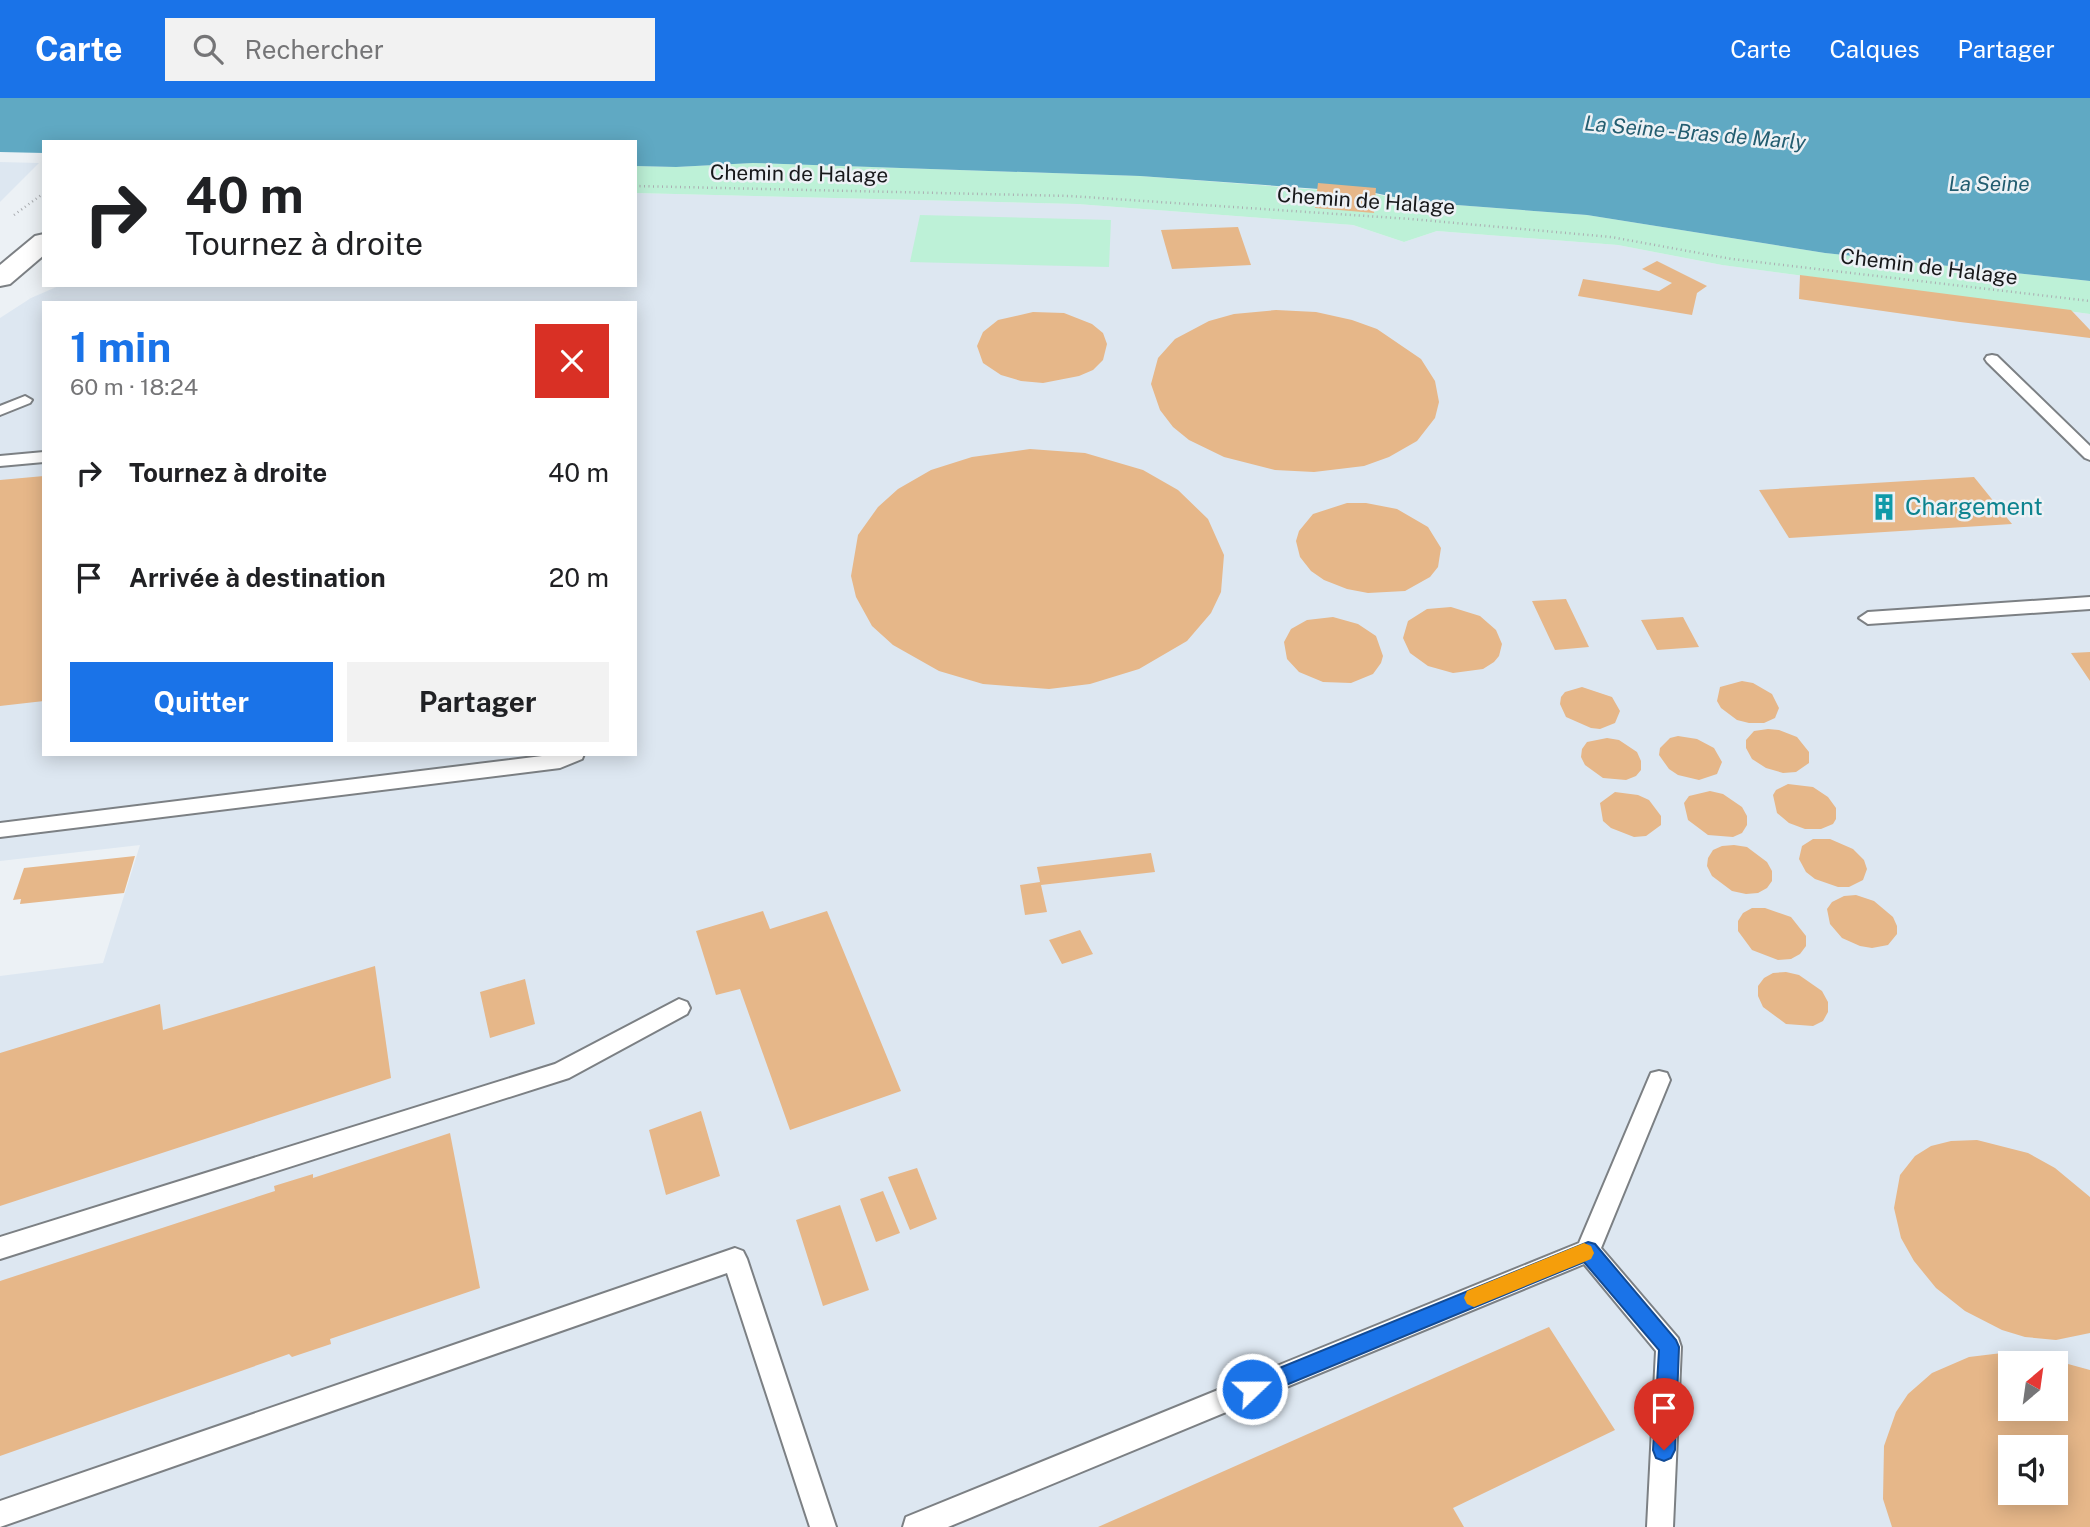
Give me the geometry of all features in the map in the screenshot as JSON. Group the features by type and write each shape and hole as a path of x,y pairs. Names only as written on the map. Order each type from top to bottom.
{"street":[{"path":"0,278 42,244"}],"lane":[{"path":"1992,359 2090,454"},
{"path":"0,411 25,400"},
{"path":"0,461 42,457"},
{"path":"1868,618 2090,603"},
{"path":"0,830 560,761 571,756"},
{"path":"0,1248 561,1071 679,1008"},
{"path":"916,1527 1588,1251 1659,1080"},
{"path":"1588,1251 1669,1347 1660,1527"},
{"path":"0,1514 735,1259 823,1527"}],"path":[{"name":"Chemin de Halage","path":"637,186 1070,196 1411,219 1611,237 1745,260 2090,301"},
{"path":"37,200 42,195"}],"shaded area":[{"path":"0,162 39,163 0,202"},
{"path":"637,193 1077,204 1353,225 1404,242 1437,231 1618,245 1722,265 2090,314 2090,1527 0,1527 0,976 103,963 140,845 0,861 0,318 31,298 56,287 637,287"}],"green space":[{"path":"753,163 1140,176 1375,194 1417,202 1587,215 1825,253 2090,281 2090,314 1722,265 1618,245 1437,231 1404,242 1353,225 1077,204 637,193 637,166"},
{"path":"920,215 1111,220 1109,267 910,262"}],"water":[{"name":"La Seine","path":"0,98 2090,98 2090,281 1825,253 1587,215 1417,202 1375,193 1140,176 753,163 637,166 637,140 42,140 42,153 0,152"}],"building":[{"path":"1318,183 1376,188 1374,213 1315,208"},
{"path":"1238,227 1251,265 1172,269 1161,230"},
{"path":"1657,261 1707,286 1697,293 1692,315 1578,296 1583,279 1659,291 1672,283 1642,269"},
{"path":"1800,275 2071,310 2090,330 2090,338 1799,299"},
{"path":"1276,310 1316,312 1352,320 1377,329 1421,359 1435,381 1439,402 1435,418 1417,441 1389,457 1364,466 1314,472 1275,470 1224,457 1189,440 1173,427 1160,410 1151,384 1158,358 1175,339 1209,321 1234,314"},
{"path":"1033,312 1064,313 1092,324 1103,333 1107,344 1103,360 1093,370 1079,376 1043,383 1021,381 1001,375 983,363 977,346 983,332 998,320"},
{"path":"1030,449 1085,453 1143,470 1178,490 1208,519 1224,555 1221,592 1211,613 1187,641 1139,669 1090,684 1049,689 983,684 939,671 893,645 872,626 856,597 851,576 858,535 878,507 898,489 931,470 972,457"},
{"path":"42,476 42,701 0,706 0,480"},
{"name":"Chargement","path":"1974,477 2012,524 1789,538 1759,490"},
{"path":"1347,503 1366,503 1397,509 1428,527 1441,548 1438,567 1430,577 1405,591 1368,593 1347,589 1324,580 1311,571 1300,557 1296,541 1299,531 1313,514"},
{"path":"1566,599 1589,647 1555,650 1532,601"},
{"path":"1451,607 1480,616 1496,630 1502,644 1499,656 1494,662 1483,669 1453,673 1428,666 1410,653 1403,638 1408,621 1427,609"},
{"path":"1333,617 1358,624 1376,636 1383,656 1373,674 1351,683 1323,682 1299,672 1287,659 1284,642 1291,629 1307,620"},
{"path":"1683,617 1699,647 1657,650 1641,620"},
{"path":"2090,652 2090,681 2071,653"},
{"path":"1742,681 1753,683 1772,694 1779,708 1775,718 1764,723 1749,723 1737,720 1721,708 1717,701 1720,687"},
{"path":"1582,687 1612,697 1620,711 1615,723 1600,729 1591,728 1566,717 1560,704 1561,697 1565,692"},
{"path":"1768,729 1797,737 1809,752 1809,763 1796,772 1783,773 1766,768 1752,759 1746,748 1746,740 1754,731"},
{"path":"1678,736 1697,739 1714,748 1722,762 1717,774 1699,780 1678,775 1669,769 1659,755 1660,748 1670,738"},
{"path":"1607,738 1619,740 1637,752 1641,770 1636,776 1626,780 1603,778 1585,765 1581,757 1587,742"},
{"path":"1788,784 1813,787 1828,797 1836,808 1833,824 1821,829 1805,829 1789,823 1777,813 1773,795 1776,790"},
{"path":"1710,791 1723,794 1742,807 1747,816 1747,825 1742,833 1733,837 1708,835 1688,820 1684,803 1689,796"},
{"path":"1615,792 1638,795 1649,800 1661,816 1661,825 1646,836 1634,837 1611,828 1603,821 1600,803"},
{"path":"1813,839 1830,839 1853,849 1864,860 1867,869 1863,880 1849,887 1838,887 1815,879 1806,872 1799,859 1802,846"},
{"path":"1734,845 1747,847 1767,862 1772,871 1772,881 1767,888 1758,893 1732,891 1712,876 1707,866 1713,850"},
{"path":"1151,853 1155,872 1041,885 1047,912 1025,915 1020,885 1040,882 1037,867"},
{"path":"135,856 124,893 20,904 21,899 13,900 24,868"},
{"path":"1856,895 1874,901 1893,917 1897,934 1888,945 1872,948 1860,946 1842,938 1830,924 1827,909 1832,902 1844,896"},
{"path":"1752,908 1765,908 1791,917 1806,936 1806,946 1800,954 1791,959 1778,960 1752,950 1738,931 1738,921 1743,913"},
{"path":"763,911 770,929 827,911 901,1091 790,1130 740,989 716,995 696,931"},
{"path":"1080,930 1093,954 1062,964 1049,940"},
{"path":"375,966 391,1078 0,1206 0,1053 160,1004 163,1030"},
{"path":"1773,973 1799,975 1822,991 1828,1002 1828,1012 1823,1021 1813,1026 1786,1024 1763,1007 1758,996 1758,986 1764,978"},
{"path":"525,979 535,1024 490,1038 480,992"},
{"path":"701,1111 720,1176 666,1195 649,1130"},
{"path":"450,1133 480,1288 330,1339 331,1344 292,1357 289,1354 0,1456 0,1281 275,1191 274,1186 313,1174 313,1178"},
{"path":"1977,1140 2028,1153 2055,1168 2090,1197 2090,1333 2056,1340 2025,1337 2002,1330 1965,1311 1936,1288 1914,1261 1901,1238 1894,1208 1900,1175 1915,1156 1931,1146 1951,1141"},
{"path":"917,1168 937,1219 910,1230 888,1177"},
{"path":"883,1191 900,1233 876,1242 860,1199"},
{"path":"840,1205 869,1290 823,1306 796,1220"},
{"path":"1549,1327 1615,1430 1453,1508 1464,1527 1098,1527"},
{"path":"1998,1353 1998,1421 2068,1421 2068,1364 2090,1370 2090,1527 1892,1527 1883,1499 1884,1446 1896,1412 1908,1394 1932,1373 1969,1357"}],"slow traffic":[{"path":"1474,1298 1584,1253"}],"place":[{"name":"Chargement","path":"1884,507"}],"route":[{"path":"1252,1389 1588,1251 1669,1347 1664,1450"}],"water label":[{"name":"La Seine - Bras de Marly","path":"1695,133"}]}
